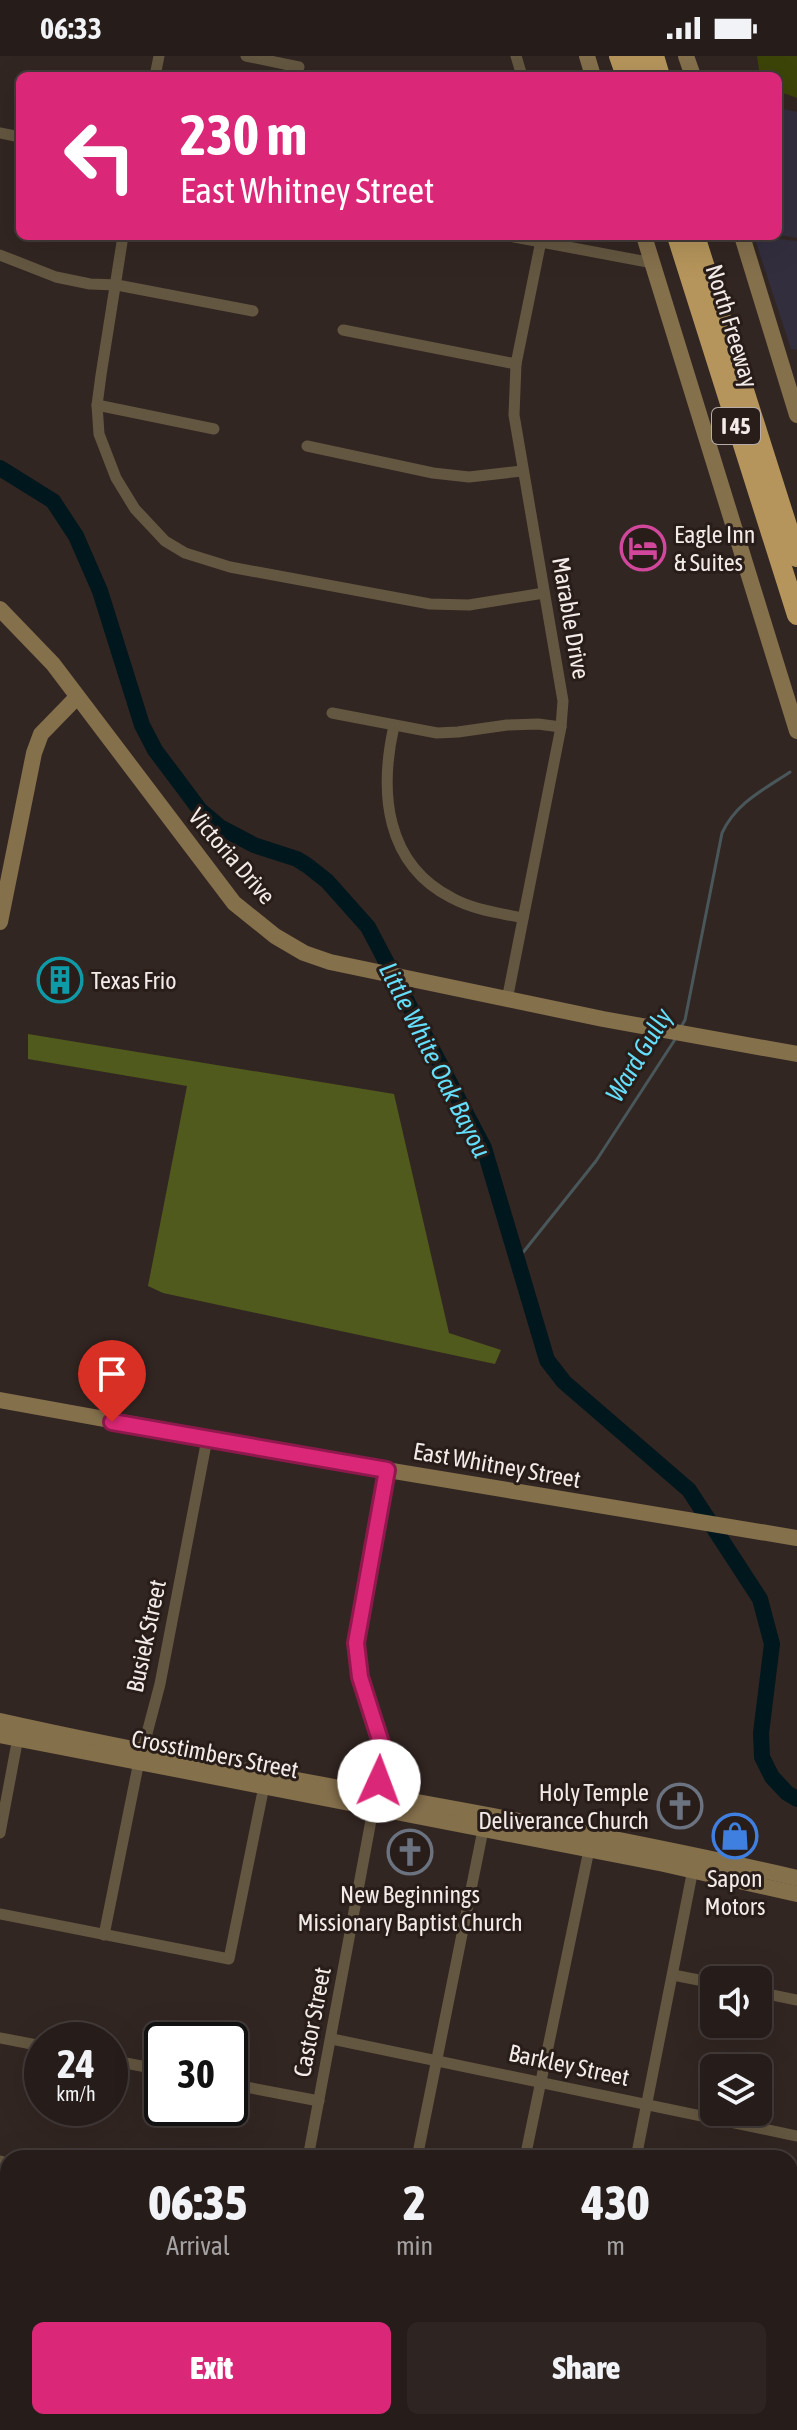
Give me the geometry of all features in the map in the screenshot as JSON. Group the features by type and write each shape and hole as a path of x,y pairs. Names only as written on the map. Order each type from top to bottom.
{"highway":[{"name":"North Freeway","path":"678,240 797,615"},
{"name":"North Freeway","path":"696,240 797,557"},
{"name":"North Freeway","path":"710,240 797,519"}],"street":[{"path":"246,56 299,67"},
{"path":"123,240 97,405 99,434 105,455 135,509 165,541 185,553 218,564 451,607 544,593"},
{"name":"Marable Drive","path":"507,1000 561,727 563,701 514,415 516,364 542,240"},
{"path":"547,240 653,263"},
{"path":"645,240 797,731"},
{"path":"743,240 797,415"},
{"path":"1,259 56,277 90,284 117,285 253,311"},
{"path":"343,330 516,364"},
{"path":"97,405 214,429"},
{"path":"307,446 433,473 469,477 522,471"},
{"name":"Victoria Drive","path":"0,609 32,639 234,903 275,936 304,953 507,1000 797,1054"},
{"path":"0,922 34,753 41,734 77,697"},
{"path":"332,713 437,733 507,725 561,727"},
{"path":"394,726 388,750 385,792 388,815 408,859 435,888 453,899 523,918"},
{"name":"East Whitney Street","path":"0,1400 207,1439 797,1538"},
{"name":"Busiek Street","path":"104,1935 141,1756 160,1684 207,1439"},
{"name":"Castor Street","path":"310,2150 380,1772 381,1743 360,1677 356,1643 387,1470"},
{"name":"Crosstimbers Street","path":"0,1721 19,1732 265,1781 484,1821 776,1881 797,1878"},
{"path":"0,1833 19,1732"},
{"name":"Crosstimbers Street","path":"0,1735 19,1732"},
{"path":"0,1914 229,1959 265,1781"},
{"path":"419,2150 484,1821"},
{"path":"527,2150 590,1842"},
{"path":"638,2150 694,1864"},
{"name":"Crosstimbers Street","path":"776,1881 797,1894"},
{"path":"673,1975 700,1980"},
{"path":"772,1995 797,2000"},
{"path":"0,2038 24,2043"},
{"name":"Barkley Street","path":"332,2039 797,2136"},
{"path":"248,2087 319,2101"}],"shaded area":[{"path":"782,109 797,112 797,238 782,236"},
{"path":"755,240 797,241 797,350 791,349"}],"green space":[{"path":"757,56 797,56 797,98 782,92 782,72 759,72"},
{"path":"28,1034 394,1094 449,1333 501,1350 495,1364 163,1293 148,1286 187,1086 28,1059"}],"waterway":[{"name":"Little White Oak Bayou","path":"0,468 53,501 76,536 100,591 142,725 155,750 200,810 220,827 254,845 297,859 308,866 327,881 368,927 484,1148 547,1360 564,1382 689,1490 760,1599 772,1644 761,1733 762,1757 772,1777 797,1799"},
{"name":"Ward Gully","path":"681,1027 685,1020 722,833 743,805 790,772"},
{"name":"Ward Gully","path":"517,1260 596,1161 676,1038"}],"place":[{"name":"Eagle Inn & Suites","path":"643,548"},
{"name":"Texas Frio","path":"60,980"},
{"name":"Holy Temple Deliverance Church","path":"680,1806"},
{"name":"Sapon Motors","path":"735,1836"},
{"name":"New Beginnings Missionary Baptist Church","path":"410,1852"}],"route":[{"path":"112,1422 387,1470 356,1643 360,1677 381,1743 379,1781"}]}
